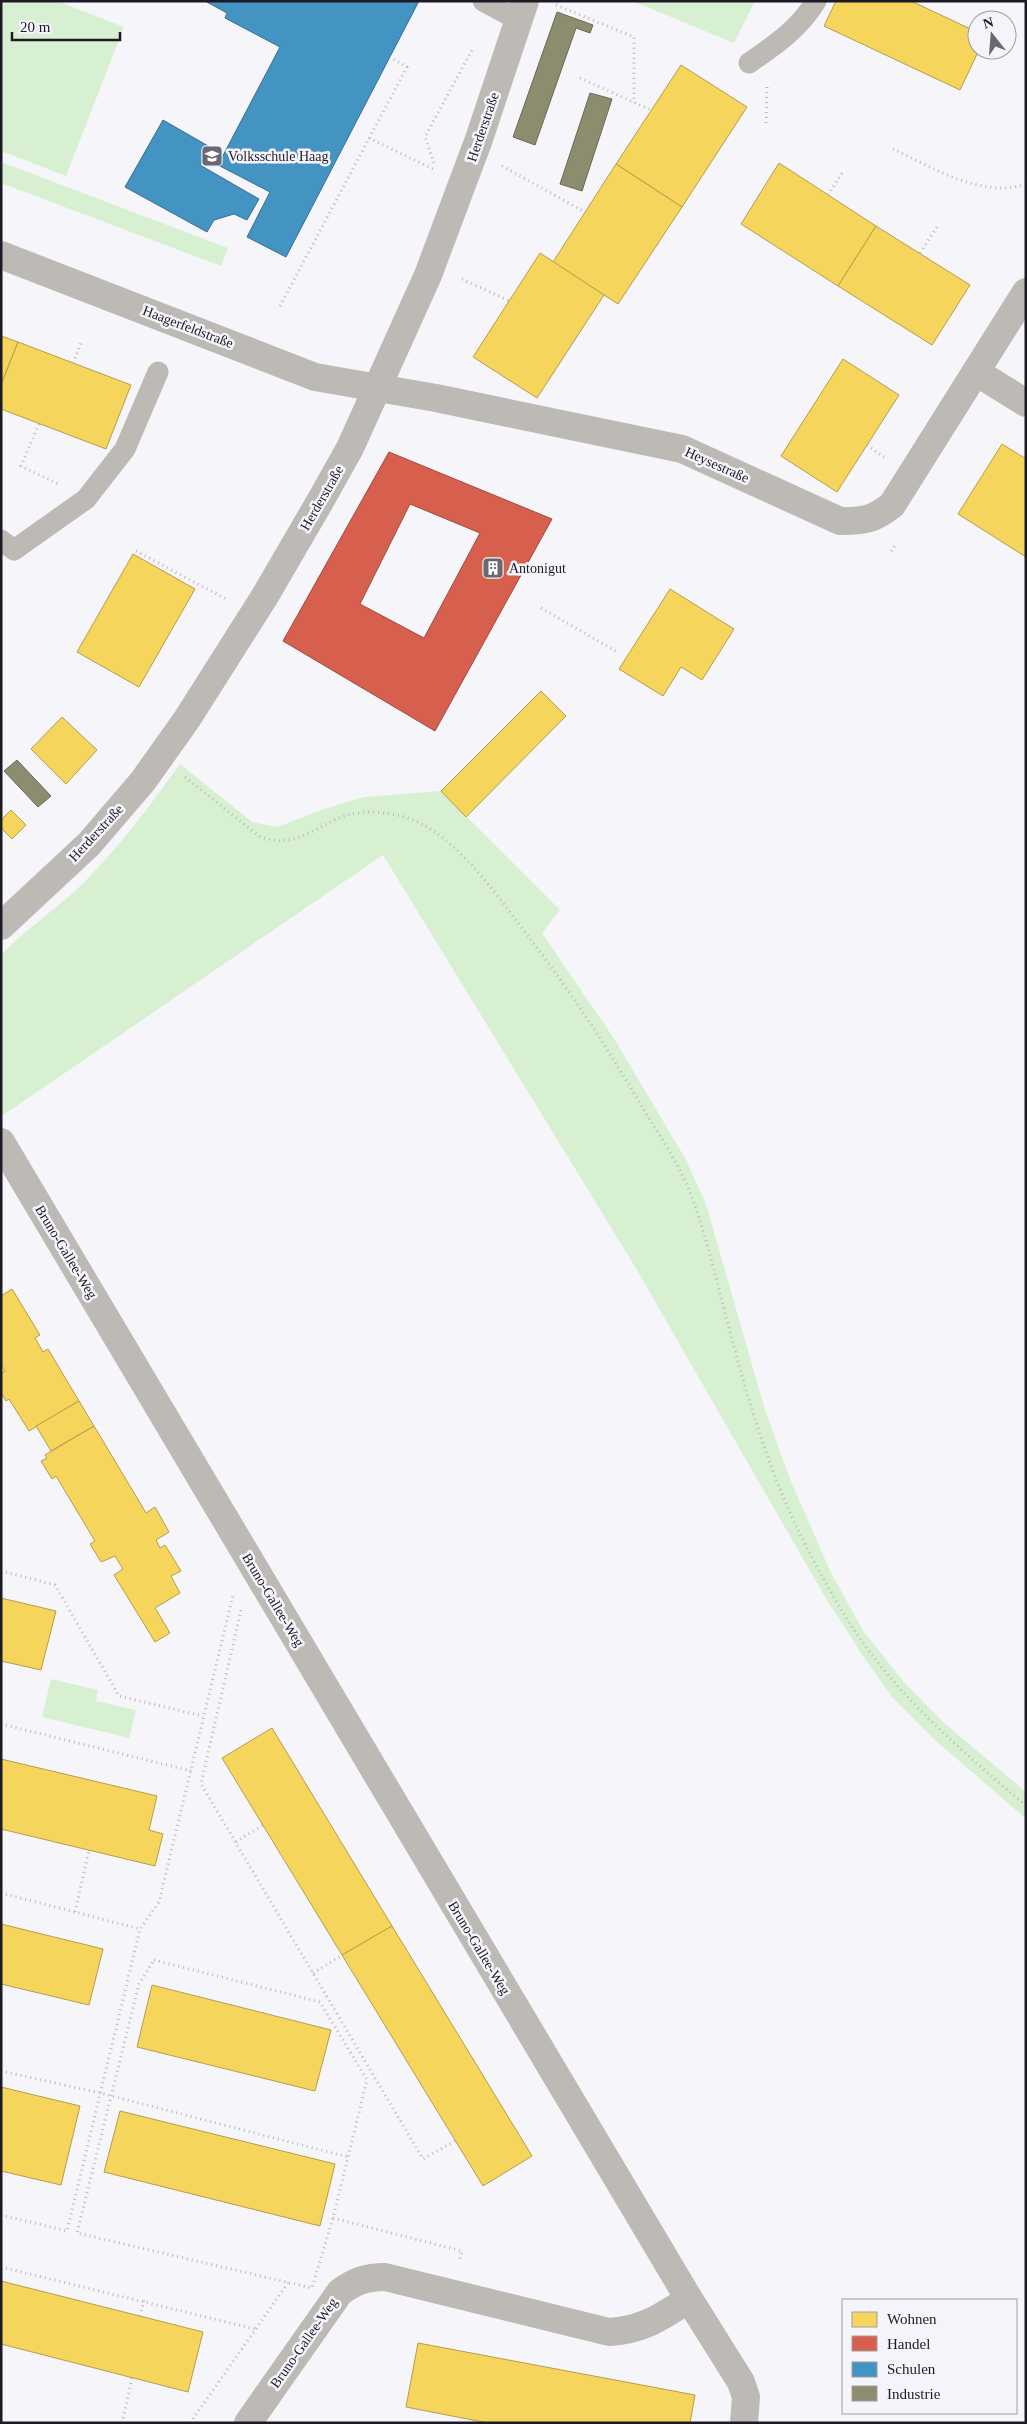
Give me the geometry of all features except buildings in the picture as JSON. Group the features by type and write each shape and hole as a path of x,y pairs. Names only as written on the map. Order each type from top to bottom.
{"street":[{"name":"Herderstraße","path":"1,926 89,844 143,781 265,596 350,448 428,275 532,8"},
{"name":"Haagerfeldstraße","path":"1,255 315,377 377,388"},
{"name":"Heysestraße","path":"377,388 436,398 682,448 840,521 865,521 879,515 892,505 1026,292"},
{"path":"976,372 1026,403"},
{"name":"Bruno-Gallee-Weg","path":"1,1142 689,2299 648,2325 627,2331 609,2332 385,2276 369,2277 354,2282 340,2292 248,2423"},
{"path":"689,2299 740,2382 746,2397 744,2423"}],"lane":[{"path":"748,63 785,38 808,15 816,1"},
{"path":"489,4 532,8"},
{"path":"1,540 14,550 86,499 125,450 158,372"}],"path":[{"path":"370,138 438,172 425,137 489,4"},
{"path":"532,8 634,37 634,102"},
{"path":"280,306 407,67 390,58"},
{"path":"580,78 651,110"},
{"path":"766,124 767,80"},
{"path":"893,149 973,184 994,189 1015,188 1026,184"},
{"path":"496,163 585,212"},
{"path":"828,195 844,170"},
{"path":"920,253 937,227"},
{"path":"454,275 509,301"},
{"path":"73,364 81,343"},
{"path":"39,424 21,466 86,499"},
{"path":"867,445 892,462"},
{"path":"136,551 229,601"},
{"path":"541,608 619,653"},
{"path":"159,758 259,836 273,842 304,836 344,816 371,812 393,814 420,823 446,840 498,896 578,1003 660,1137 691,1194 710,1251 731,1335 771,1465 799,1532 830,1590 874,1658 916,1707 1026,1806"},
{"path":"1,1571 55,1585 119,1696 203,1716"},
{"path":"1,2215 67,2231 140,1929 159,1902 238,1574 257,1573"},
{"path":"257,1573 245,1593 201,1784 423,2159 456,2141"},
{"path":"1,1724 191,1771"},
{"path":"236,1842 264,1825"},
{"path":"75,1912 89,1850"},
{"path":"1,1893 140,1929"},
{"path":"313,1973 342,1955"},
{"path":"154,1960 320,2002 367,2080 333,2218 312,2288 76,2233 110,2096 139,1984 154,1960"},
{"path":"1,2072 100,2093 348,2157"},
{"path":"333,2218 462,2251 451,2294"},
{"path":"1,2267 144,2300 255,2329"},
{"path":"190,2423 288,2283"},
{"path":"140,2316 144,2300"},
{"path":"122,2423 132,2378"}],"green space":[{"path":"1,1 57,1 124,27 66,176 1,151"},
{"path":"632,1 755,1 734,43"},
{"path":"1,162 228,248 221,266 1,183"},
{"path":"180,764 252,822 278,827 321,810 364,797 441,791 560,910 542,933 615,1040 685,1158 706,1204 765,1410 790,1479 831,1573 864,1632 904,1682 943,1722 1026,1792 1026,1819 936,1741 892,1697 863,1656 825,1597 634,1265 383,855 2,1116 1,955 91,875 131,829"},
{"path":"51,1679 98,1690 96,1701 136,1710 129,1738 42,1717"}],"place":[{"name":"Volksschule Haag","path":"212,156"},
{"name":"Antonigut","path":"493,568"}]}
